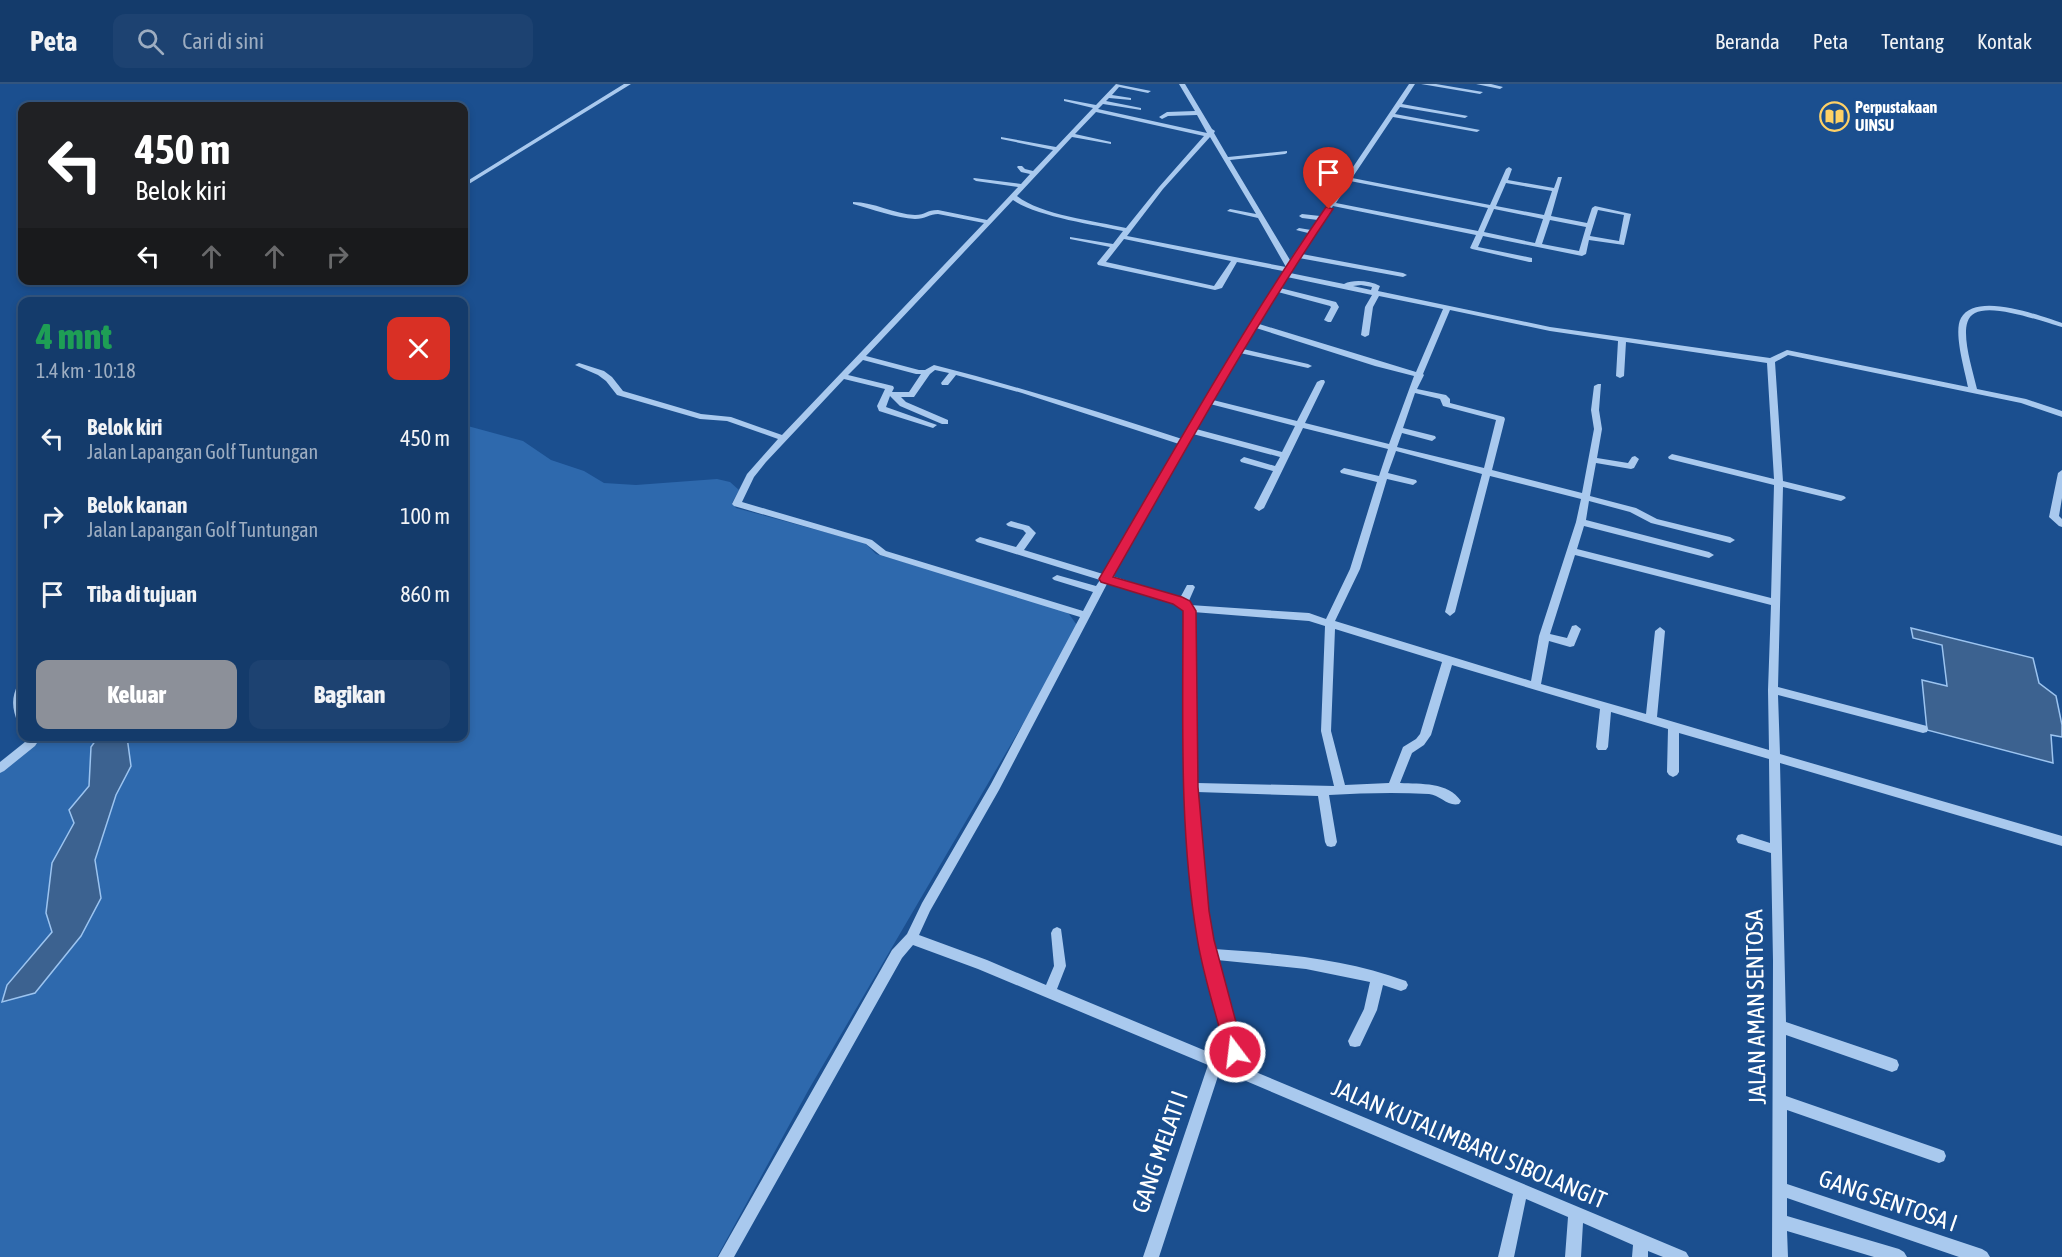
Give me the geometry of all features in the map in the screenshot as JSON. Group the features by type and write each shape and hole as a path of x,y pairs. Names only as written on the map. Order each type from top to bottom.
{"street":[{"path":"468,183 628,84"},
{"path":"1182,84 1209,133 1262,217 1288,270"},
{"path":"726,1257 897,954 911,938 926,907 995,787 1102,585 1208,402 1288,270 1412,84"},
{"path":"1424,84 1480,92"},
{"path":"1479,84 1500,87"},
{"path":"1086,615 883,553 869,542 739,507 737,501 750,476 784,438 1118,85 1148,91"},
{"path":"1108,96 1129,99"},
{"path":"1066,100 1209,133"},
{"path":"1398,105 1465,116"},
{"path":"1098,106 1139,109"},
{"path":"1162,117 1167,114 1200,113"},
{"path":"1391,115 1477,130"},
{"path":"1209,133 1114,246 1102,265 1215,288 1219,286 1235,260"},
{"path":"1071,135 1109,143"},
{"path":"1003,138 1057,149"},
{"path":"1226,159 1285,152"},
{"path":"1020,167 1023,171 1036,173"},
{"path":"1509,169 1476,249 1529,260"},
{"path":"1538,245 1560,178"},
{"path":"976,179 1023,186"},
{"path":"1348,179 1590,226"},
{"path":"1504,181 1556,190"},
{"path":"1014,197 1019,202 1034,208 1125,233 1235,260 1288,270 1343,286 1447,308 1550,329 1771,361 1787,352 2023,401 2062,414"},
{"path":"855,203 914,217 938,212 989,222"},
{"path":"1332,204 1582,254 1596,207 1628,214 1622,244 1587,238"},
{"path":"1230,211 1262,217"},
{"path":"1302,216 1323,218"},
{"path":"1299,230 1313,232"},
{"path":"1072,238 1114,246"},
{"path":"1298,255 1403,275"},
{"path":"1276,289 1334,304 1335,307 1328,320"},
{"path":"1365,335 1369,307 1375,293"},
{"path":"1973,391 1961,325 1964,318 1976,309 1991,307 2062,325"},
{"path":"1340,788 1326,731 1330,622 1355,569 1412,390 1447,308"},
{"path":"1254,325 1420,375"},
{"path":"1620,376 1622,339"},
{"path":"1240,351 1308,366"},
{"path":"862,357 927,372"},
{"name":"JALAN AMAN SENTOSA","path":"1771,361 1779,484 1773,690 1780,1101 1780,1257"},
{"path":"579,365 601,373 620,393 700,416 728,419 784,438"},
{"path":"892,393 911,395 927,372 934,367 1025,391 1185,443"},
{"path":"945,383 954,372"},
{"path":"842,376 890,388 903,404 945,422"},
{"path":"1260,508 1320,382"},
{"path":"1535,686 1544,636 1581,522 1598,429 1595,410 1598,386"},
{"path":"1412,390 1443,397 1446,399 1446,404 1500,417 1449,612"},
{"path":"892,393 881,406 882,409 933,425"},
{"path":"1208,402 1585,497 1633,510 1654,521 1730,540"},
{"path":"1401,430 1432,438"},
{"path":"1192,431 1285,456"},
{"path":"1672,457 1841,498"},
{"path":"1594,459 1631,466 1635,459"},
{"path":"1244,460 1278,470"},
{"path":"1344,471 1413,482"},
{"path":"2062,473 2054,517 2062,524"},
{"path":"1581,522 1709,555"},
{"path":"1011,524 1026,528 1031,533 1017,551"},
{"path":"980,540 1017,551 1102,585"},
{"path":"1572,551 1774,602"},
{"path":"1057,578 1102,585 1186,605 1305,616 1330,622 1448,660 2062,841"},
{"path":"1190,587 1186,605 1191,787 1201,911 1209,954 1240,1072"},
{"path":"1544,636 1570,643 1576,629"},
{"path":"1651,719 1660,631"},
{"path":"1393,787 1407,750 1420,742 1425,735 1448,660"},
{"path":"1773,690 1923,729"},
{"path":"1602,747 1606,707"},
{"path":"1673,772 1674,726"},
{"path":"0,768 31,743 30,741"},
{"path":"1191,787 1323,791 1340,788 1393,787 1436,790 1455,801"},
{"path":"1323,791 1331,842"},
{"path":"1742,839 1775,849"},
{"path":"1049,993 1060,966 1057,933"},
{"name":"JALAN KUTALIMBARU SIBOLANGIT","path":"911,938 982,964 1681,1257"},
{"path":"1209,954 1327,965 1378,977 1401,986"},
{"path":"1355,1041 1370,1010 1378,977"},
{"path":"1779,1026 1892,1065"},
{"name":"GANG MELATI I","path":"1151,1257 1216,1062"},
{"path":"1780,1101 1940,1156"},
{"path":"1506,1257 1521,1189"},
{"name":"GANG SENTOSA I","path":"1781,1189 1982,1257"},
{"path":"1573,1257 1576,1213"},
{"path":"1780,1221 1899,1257"},
{"path":"1640,1257 1641,1240"}],"shaded area":[{"path":"468,426 523,441 551,460 584,471 604,483 636,485 717,479 730,482 739,490 732,503 736,508 865,543 876,554 1059,607 1069,614 1079,628 809,1089 717,1257 0,1257 0,771 38,741 468,741"},
{"path":"1911,628 2033,658 2039,683 2056,696 2062,725 2062,737 2051,735 2053,763 1927,730 1922,680 1947,686 1942,645 1913,638"},
{"path":"95,741 128,741 131,766 116,795 95,860 101,898 81,936 35,993 2,1002 7,985 52,932 46,913 52,863 74,823 69,810 89,786 91,747"}],"place":[{"name":"Perpustakaan UINSU","path":"1834,116"}],"route":[{"path":"1235,1052 1205,940 1201,911 1191,787 1188,691 1189,611 1186,605 1178,600 1106,579 1149,508 1217,385 1240,351 1290,266 1329,209"}]}
